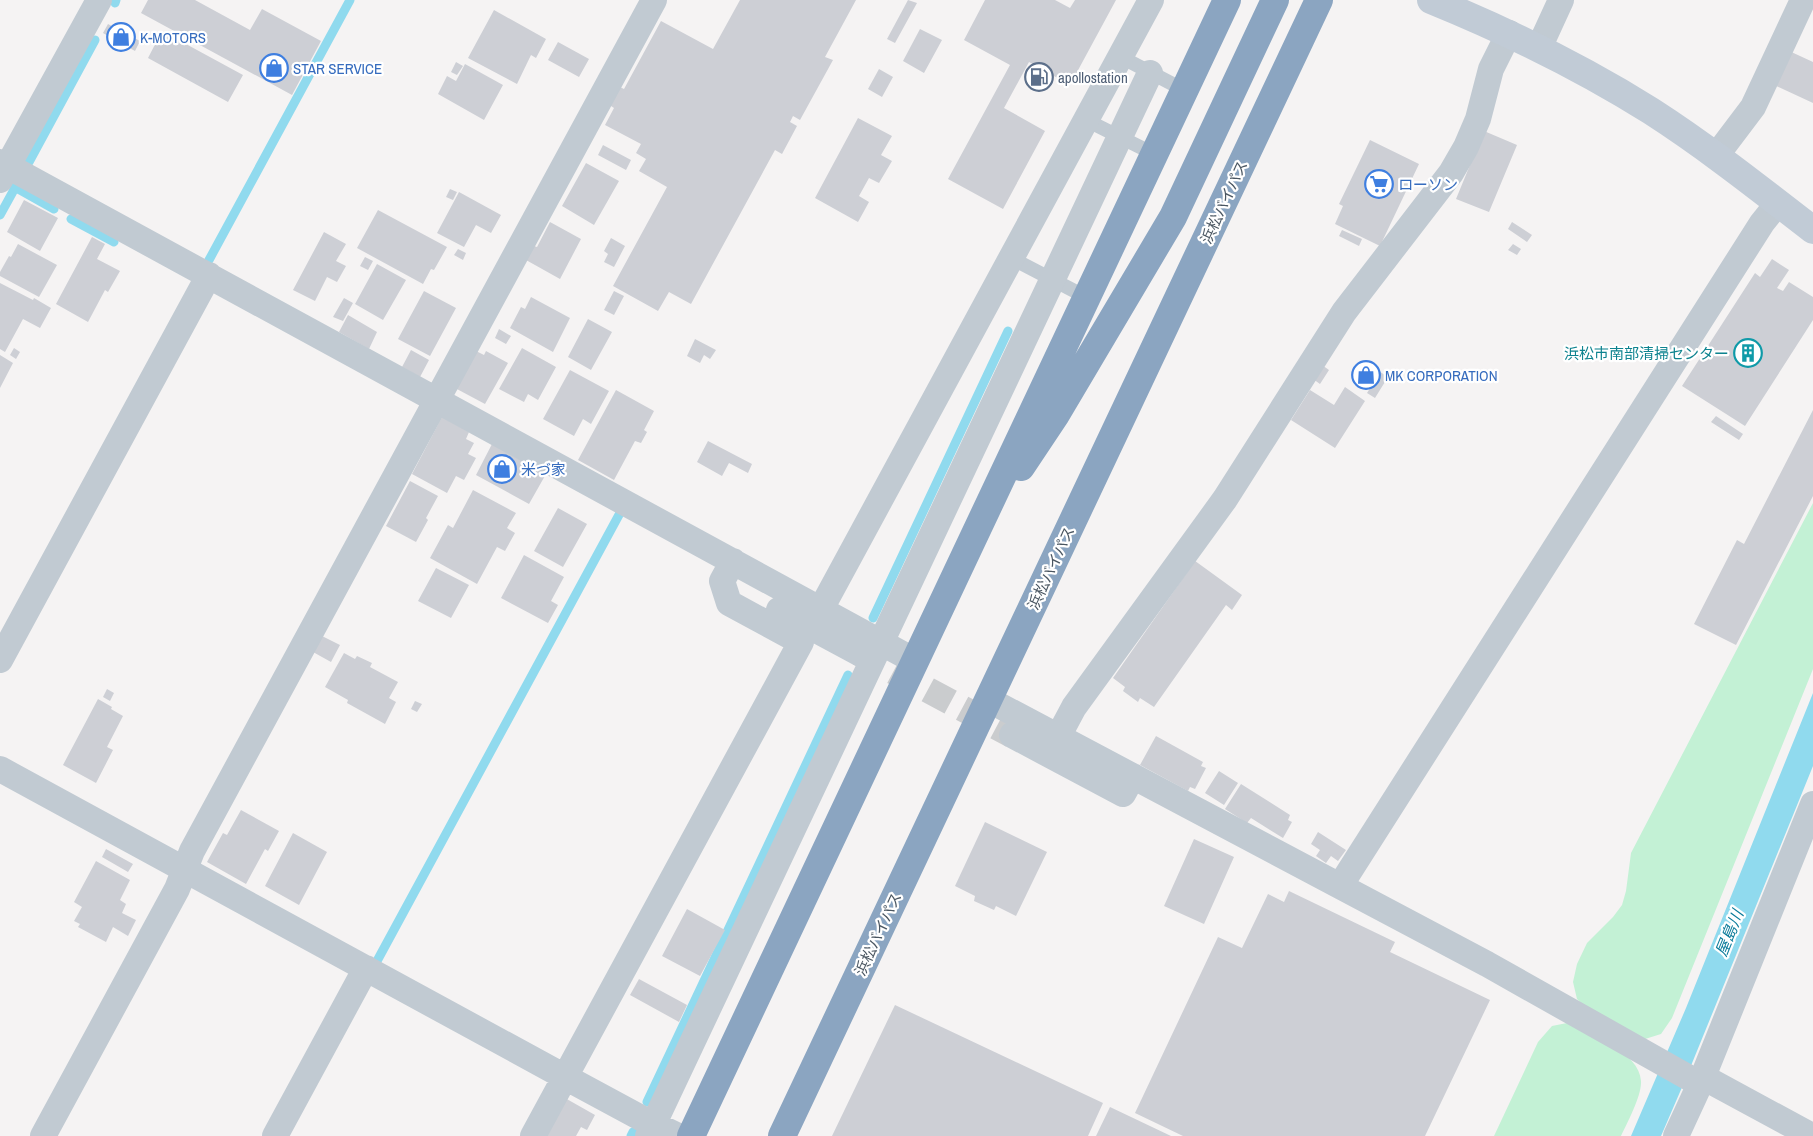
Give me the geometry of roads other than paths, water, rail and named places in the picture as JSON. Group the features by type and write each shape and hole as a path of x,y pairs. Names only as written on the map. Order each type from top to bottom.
{"highway":[{"path":"691,1136 1227,0"},
{"path":"968,548 1055,416 1173,216 1275,0"},
{"name":"浜松バイパス","path":"782,1136 1319,0"}],"street":[{"path":"98,0 3,170 208,275 821,609 870,648"},
{"path":"43,1136 177,889 197,842 654,0"},
{"path":"821,609 1151,0"},
{"path":"1431,0 1509,33 1600,80 1651,111 1716,156 1813,230"},
{"path":"1539,48 1561,0"},
{"path":"1716,156 1753,107 1803,0"},
{"path":"1058,737 1074,707 1225,498 1344,312 1451,173 1466,147 1478,119 1491,69 1509,33"},
{"path":"651,1130 870,648 1052,280 1150,73"},
{"path":"1340,886 1741,256 1778,203"},
{"path":"0,660 208,275"},
{"path":"742,566 742,589 870,648 915,661"},
{"path":"533,1136 801,642 729,602 722,580 742,566"},
{"path":"989,700 1487,964 1655,1059 1812,1136"},
{"path":"1012,735 1123,794 1132,776"},
{"path":"0,769 565,1077 651,1130 678,1136"},
{"path":"1676,1136 1813,804"},
{"path":"274,1136 366,968"}],"lane":[{"path":"1120,57 1184,90"},
{"path":"1086,120 1154,154"},
{"path":"1011,258 1086,297"}],"water":[{"name":"屋島川","path":"1813,693 1813,766 1686,1078 1661,1136 1631,1136 1686,1008"}],"waterway":[{"path":"209,260 350,0"},
{"path":"29,162 95,40"},
{"path":"13,186 54,209"},
{"path":"0,215 16,186"},
{"path":"71,219 114,242"},
{"path":"873,618 1008,331"},
{"path":"377,961 620,513"},
{"path":"647,1102 848,675"},
{"path":"631,1136 633,1132"}],"tunnel":[{"path":"859,653 1012,735"}],"place":[{"name":"K-MOTORS","path":"121,37"},
{"name":"STAR SERVICE","path":"274,68"},
{"name":"apollostation","path":"1039,77"},
{"name":"ローソン","path":"1379,184"},
{"name":"浜松市南部清掃センター","path":"1748,353"},
{"name":"MK CORPORATION","path":"1366,375"},
{"name":"米づ家","path":"502,469"}]}
